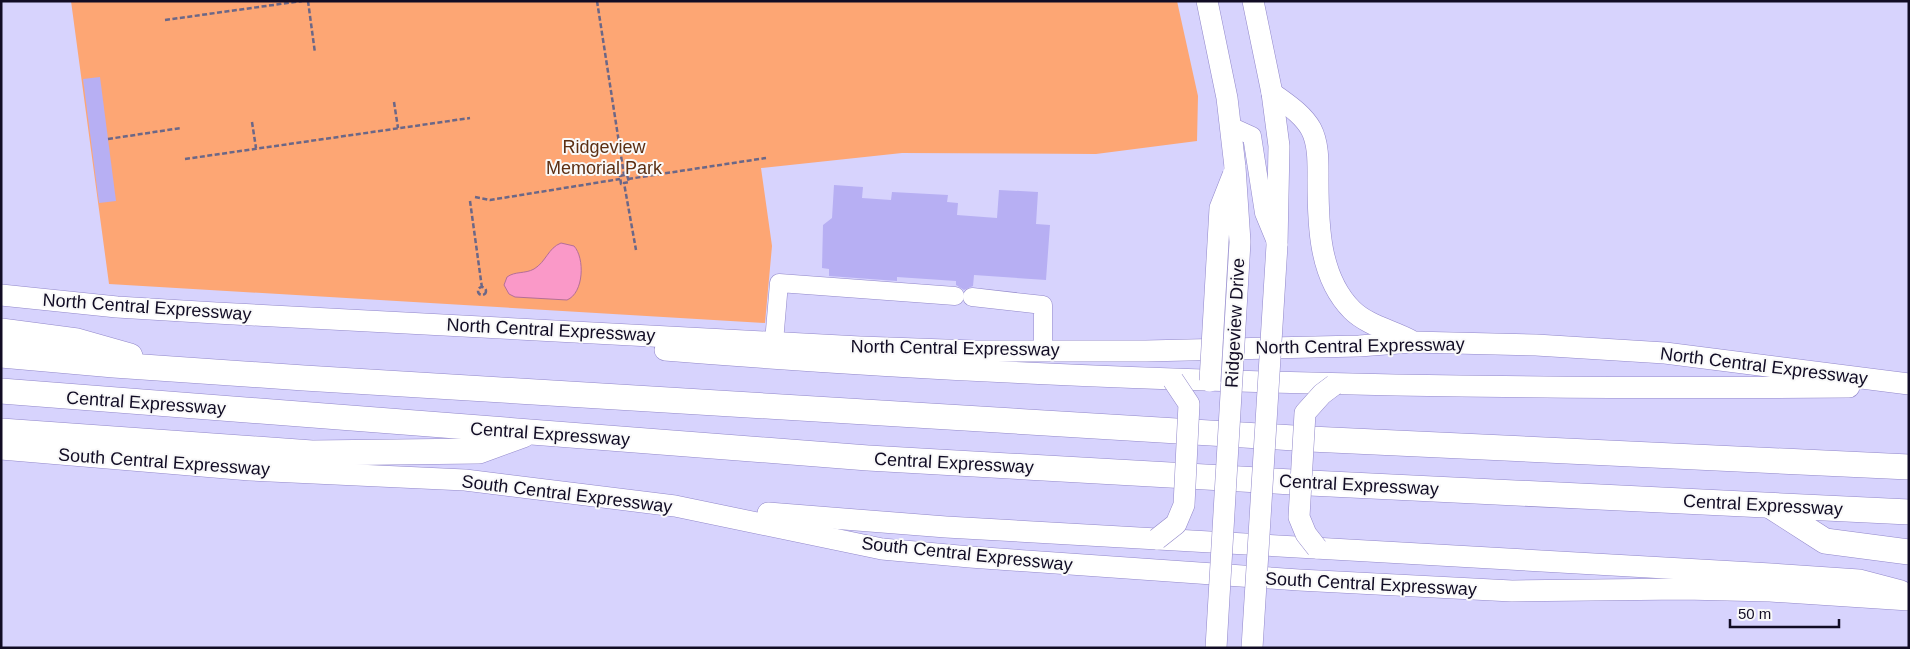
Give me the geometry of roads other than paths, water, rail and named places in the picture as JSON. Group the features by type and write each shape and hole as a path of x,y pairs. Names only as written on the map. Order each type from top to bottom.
{"highway":[{"path":"1,331 77,341 173,369"},
{"name":"Central Expressway","path":"1,355 173,369 1310,439 1798,460 1909,467"},
{"name":"Central Expressway","path":"1,391 868,458 1909,512"},
{"path":"1,431 312,453 479,451 532,432"},
{"path":"1798,460 1909,462"},
{"path":"1771,506 1825,541 1909,552"}],"main road":[{"name":"Ridgeview Drive","path":"1208,1 1230,126 1240,242 1216,648"},
{"name":"Ridgeview Drive","path":"1252,648 1277,245 1279,146 1272,93 1253,1"},
{"path":"1272,93 1296,112 1311,129 1318,153 1318,203 1325,260 1338,292 1353,311 1374,325 1412,342"},
{"path":"1210,381 1220,208 1235,167"},
{"name":"North Central Expressway","path":"1,294 137,308 527,330 965,350 1146,351 1359,346 1412,342 1536,345 1666,353 1909,385"},
{"path":"527,330 594,344 805,362 969,372 1334,385 1909,385"},
{"path":"1157,539 1176,524 1184,505 1189,404 1173,380"},
{"path":"1317,548 1306,534 1299,517 1305,413 1322,394 1334,385"},
{"name":"South Central Expressway","path":"1,449 250,470 465,480 675,506 882,549 990,558 1300,580 1512,591 1684,589 1770,591 1909,600"},
{"path":"675,506 946,527 1222,544 1631,565 1859,580 1909,593"}],"lane":[{"path":"1230,126 1252,136 1264,213 1277,245"},
{"path":"774,342 779,283 963,296 1043,305 1043,351"}],"park label":[{"name":"Ridgeview Memorial Park","path":"604,157"}]}
